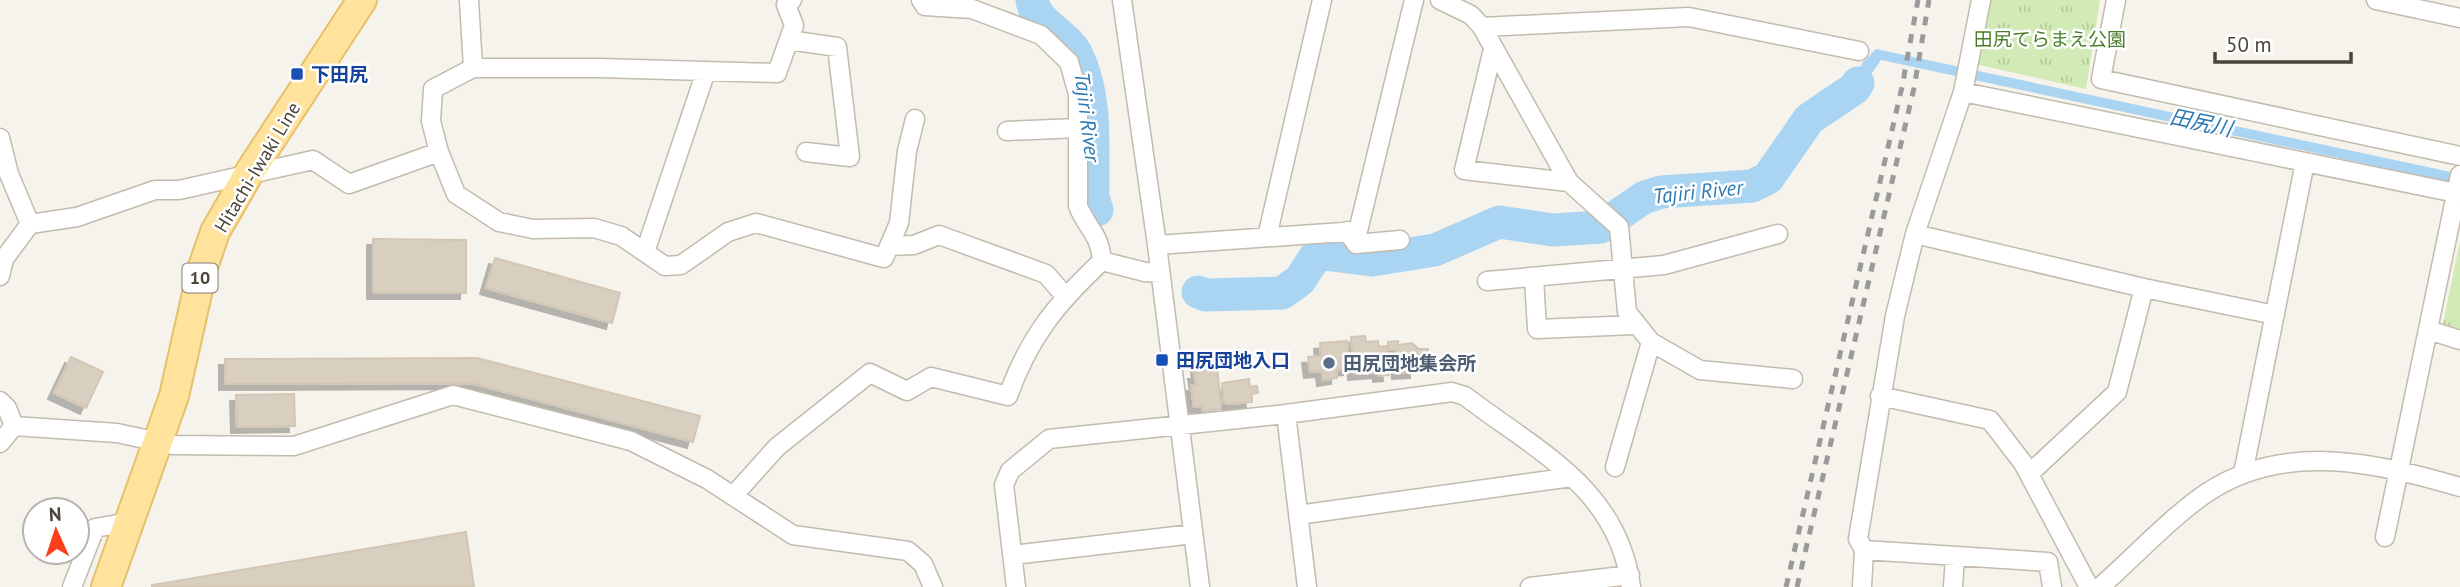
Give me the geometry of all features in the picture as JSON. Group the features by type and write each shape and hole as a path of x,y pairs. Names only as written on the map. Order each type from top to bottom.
{"main road":[{"name":"Hitachi-Iwaki Line","path":"106,587 174,396 203,267 215,232 249,173 362,0"}],"street":[{"path":"469,0 473,68"},
{"path":"920,0 925,6 972,9 1041,35 1069,62 1078,94 1078,206 1084,222 1100,243 1102,261"},
{"path":"1122,0 1181,425 1200,587"},
{"path":"1267,237 1322,0"},
{"path":"1157,245 1358,230 1414,0"},
{"path":"1862,587 1864,550 1858,539 1881,396 1915,234 1965,81 1981,0"},
{"path":"2116,0 2101,79 2460,156"},
{"path":"2376,0 2460,19"},
{"path":"788,2 794,25 777,73 473,68 433,89 431,121 439,152 456,194 499,222 533,229 594,228 621,236 665,266 681,265 728,232 757,223 884,258 899,223 907,151 915,120"},
{"path":"1446,2 1471,15 1482,27 1569,182 1584,199 1613,222 1627,312 1634,325 1651,342 1700,370 1793,379"},
{"path":"1482,27 1689,17 1860,51"},
{"path":"789,40 837,47 850,157 806,152"},
{"path":"1493,49 1464,170 1569,182"},
{"path":"645,252 706,71"},
{"path":"1965,81 2305,162 2456,193"},
{"path":"1007,131 1078,128"},
{"path":"0,138 9,174 30,224"},
{"path":"0,276 4,259 30,224 77,217 155,190 179,190 313,160 349,184 439,152"},
{"path":"2243,474 2305,162"},
{"path":"2385,537 2460,175"},
{"path":"1348,231 1356,244 1400,240"},
{"path":"1487,281 1621,271 1664,265 1778,234"},
{"path":"1915,234 2144,288 2275,315"},
{"path":"889,246 914,245 939,236 1046,274 1065,296"},
{"path":"1102,261 1160,273"},
{"path":"733,496 777,447 870,373 907,391 931,377 1008,396 1021,358 1065,296 1102,261"},
{"path":"1534,278 1536,329 1634,325"},
{"path":"2029,474 2117,392 2144,288"},
{"path":"2428,330 2460,340"},
{"path":"1615,467 1651,342"},
{"path":"0,387 2,405 14,426"},
{"path":"1016,587 1004,485 1010,471 1049,439 1078,433 1286,414 1457,393 1572,477 1592,495 1610,519 1622,542 1631,581 1530,587"},
{"path":"14,426 117,433 158,442 293,446 453,395 631,441 660,453 733,496 793,536 908,551 923,564 933,587"},
{"path":"1881,396 1990,420 2029,474 2088,587"},
{"path":"1286,414 1307,587"},
{"path":"0,443 14,426"},
{"path":"2100,587 2208,493 2255,468 2325,459 2399,469 2460,488"},
{"path":"1298,515 1572,477"},
{"path":"72,587 95,528 129,522"},
{"path":"1013,555 1193,534"},
{"path":"1864,550 2048,562 2052,587"},
{"path":"1953,587 1955,556"}],"green space":[{"name":"田尻てらまえ公園","path":"1989,0 2100,0 2086,89 1975,64"},
{"path":"2460,241 2460,329 2443,324"}],"water":[{"name":"田尻川","path":"1876,49 2460,174 2460,184 1881,60 1858,93 1826,116 1820,107 1851,84 1863,62"}],"building":[{"path":"373,239 466,240 466,293 373,293"},
{"path":"495,258 620,293 612,323 486,288"},
{"path":"1365,336 1366,342 1378,341 1379,347 1386,346 1389,375 1379,376 1379,372 1354,374 1351,337"},
{"name":"田尻団地集会所","path":"1347,341 1349,369 1337,370 1337,378 1323,380 1322,371 1310,372 1308,357 1321,356 1320,343"},
{"path":"1398,341 1398,345 1412,343 1419,349 1428,349 1429,363 1421,363 1421,366 1416,367 1416,372 1398,373 1396,350 1388,350 1388,342"},
{"path":"71,357 103,372 86,408 54,393"},
{"path":"477,358 700,416 693,442 471,383 225,384 225,359"},
{"path":"1217,364 1221,409 1203,411 1202,406 1194,407 1191,385 1196,385 1194,373 1198,373 1197,366"},
{"path":"1249,379 1250,387 1257,386 1258,393 1251,394 1252,402 1224,402 1222,383"},
{"path":"294,394 295,426 237,427 236,395"},
{"path":"466,532 474,587 152,587 152,585"}],"waterway":[{"name":"Tajiri River","path":"1032,0 1039,15 1071,46 1083,70 1091,105 1093,197 1097,210"},
{"name":"Tajiri River","path":"1198,292 1206,295 1282,293 1300,280 1315,257 1324,254 1372,260 1435,250 1499,222 1553,230 1601,227 1643,198 1661,192 1752,186 1768,178 1809,119 1855,88 1858,83"}],"railway":[{"path":"1786,587 1902,87 1918,0"},
{"path":"1797,587 1914,88 1929,0"}],"place":[{"name":"下田尻","path":"297,74"},
{"name":"田尻団地入口","path":"1162,360"},
{"name":"田尻団地集会所","path":"1329,363"}]}
